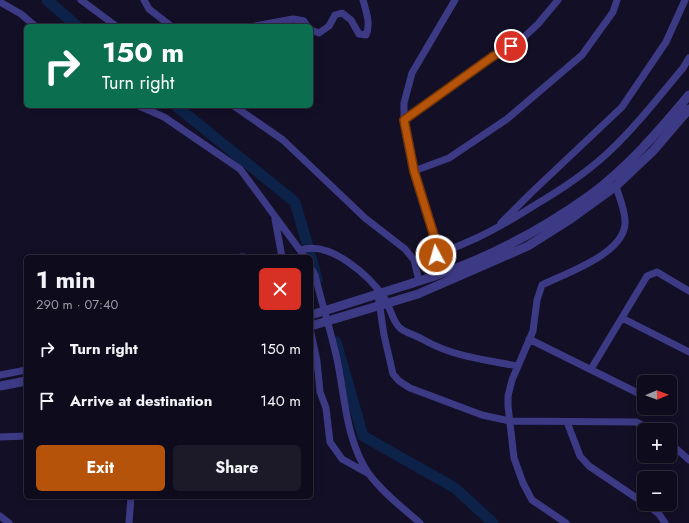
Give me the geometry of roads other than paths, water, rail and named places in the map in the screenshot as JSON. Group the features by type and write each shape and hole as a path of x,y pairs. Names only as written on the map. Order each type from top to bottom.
{"street":[{"path":"81,0 113,24"},
{"path":"144,0 149,9 168,24"},
{"path":"313,31 319,33 330,26 336,15 342,13 351,20 359,34 366,35 368,22 363,0"},
{"path":"404,120 492,57 523,38 538,24 558,0"},
{"path":"414,171 449,158 507,119 582,55 613,12 617,0"},
{"path":"494,231 531,193 622,107 666,42 685,0"},
{"path":"436,255 436,242 414,171 404,120 404,103 412,73 455,1"},
{"path":"0,2 21,14 33,24"},
{"path":"266,24 293,19 304,21 306,24"},
{"path":"414,260 436,255 494,231 560,190 592,167 621,140 683,68 689,58"},
{"path":"313,314 416,282 492,253 511,244 589,196 635,155 689,95"},
{"path":"144,108 164,117 240,169 305,255"},
{"path":"237,108 282,140 365,218 405,249 414,260 416,282"},
{"path":"313,325 418,294 528,246 570,220 616,186 653,152 689,109"},
{"path":"566,523 532,500 523,483 514,458 508,396 517,366 533,331 537,300 542,285 609,252 624,232 626,220 616,186"},
{"path":"275,217 282,255"},
{"path":"301,250 308,248 337,255 351,264 377,288 386,300 399,328 432,346 450,353 517,366"},
{"path":"313,272 338,365 342,392 354,440 370,474 394,500 420,523"},
{"path":"590,369 647,276 657,272 689,291"},
{"path":"377,288 387,348 394,374 399,381 410,388 482,415 510,421 638,423"},
{"path":"622,318 689,352"},
{"path":"529,339 637,392"},
{"path":"313,342 317,361 320,392 326,408 330,442 342,459 370,474"},
{"path":"0,375 24,370"},
{"path":"0,386 24,381"},
{"path":"567,422 580,456 589,466 637,498"},
{"path":"0,437 24,436"},
{"path":"677,449 689,460"},
{"path":"129,523 131,499"},
{"path":"654,511 665,523"},
{"path":"0,516 8,523"}],"waterway":[{"path":"47,0 75,24"},
{"path":"178,108 295,202 310,255"},
{"path":"313,264 317,279"},
{"path":"336,342 363,436 455,488 493,523"}]}
